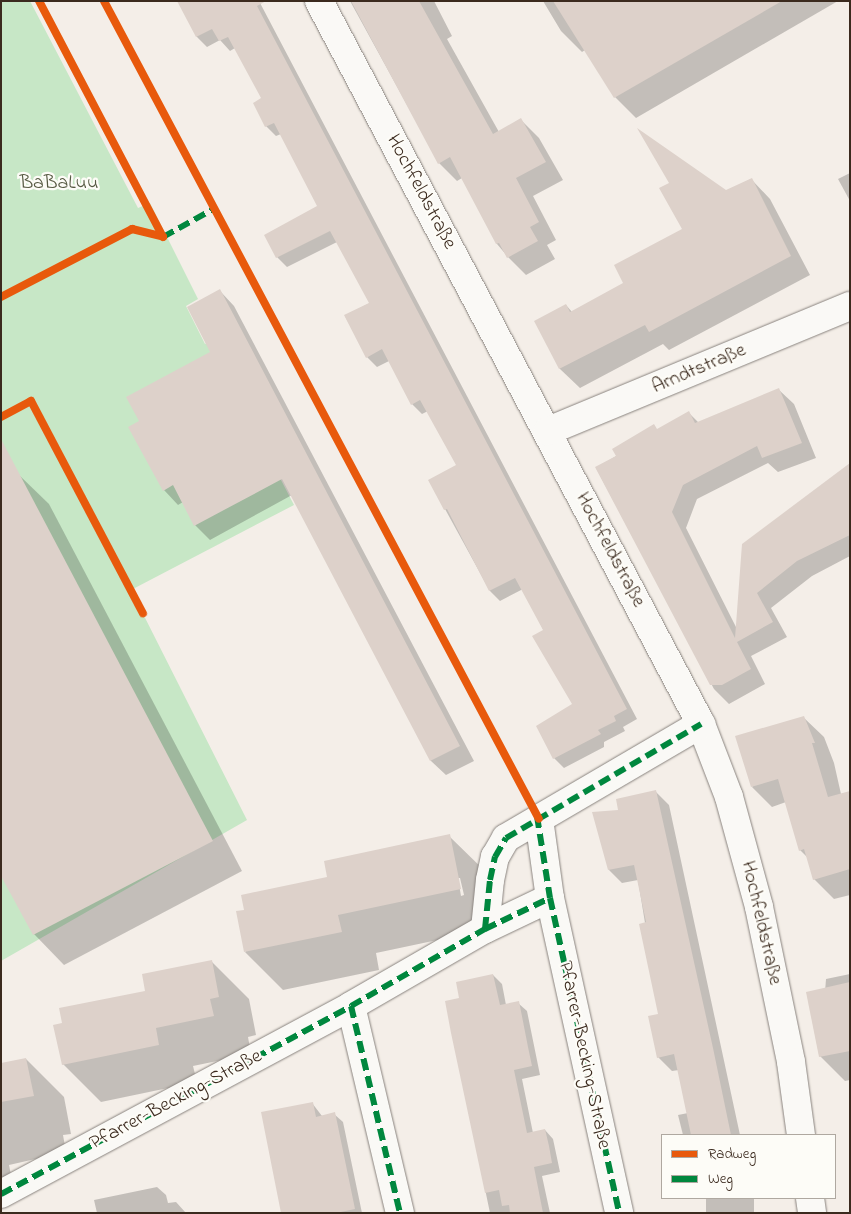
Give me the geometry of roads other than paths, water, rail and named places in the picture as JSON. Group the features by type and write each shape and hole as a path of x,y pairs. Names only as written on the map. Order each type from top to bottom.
{"street":[{"name":"Hochfeldstraße","path":"319,1 548,431 701,724 729,797 759,907 791,1062 801,1134"},
{"name":"Arndtstraße","path":"548,431 850,306"},
{"path":"485,929 495,857 506,838 701,724"},
{"name":"Pfarrer-Becking-Straße","path":"539,819 550,898 619,1213"},
{"name":"Pfarrer-Becking-Straße","path":"1,1194 352,1006 485,929 550,898"},
{"path":"352,1006 400,1213"},
{"path":"810,1199 812,1213"}],"park label":[{"name":"BaBaLuu","path":"59,183"}]}
